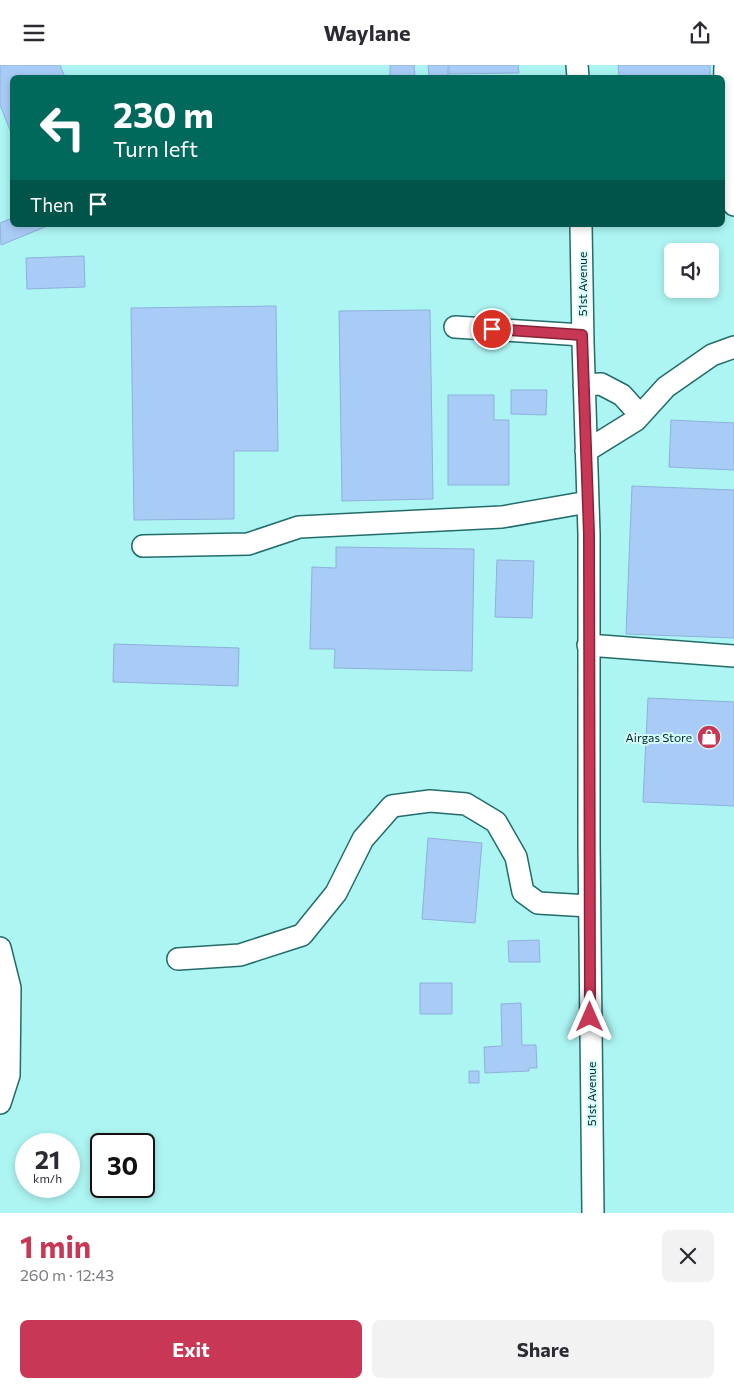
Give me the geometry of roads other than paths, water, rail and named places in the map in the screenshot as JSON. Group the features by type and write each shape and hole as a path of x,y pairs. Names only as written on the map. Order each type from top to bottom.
{"street":[{"path":"725,115 728,183 734,205"},
{"name":"51st Avenue","path":"582,227 582,335 588,502 589,906 593,1213"},
{"path":"455,327 582,335"},
{"path":"586,451 636,420 666,387 712,355 734,347"},
{"path":"584,385 601,384 622,395 640,415"},
{"path":"143,546 248,544 300,527 502,517 588,502"},
{"path":"588,645 734,656"},
{"path":"178,959 240,955 302,935 336,893 363,839 392,806 430,801 466,804 496,822 516,857 523,892 538,903 589,906"},
{"path":"0,948 5,989 5,1043 9,1075 0,1103"}],"place":[{"name":"Airgas Store","path":"709,737"}]}
